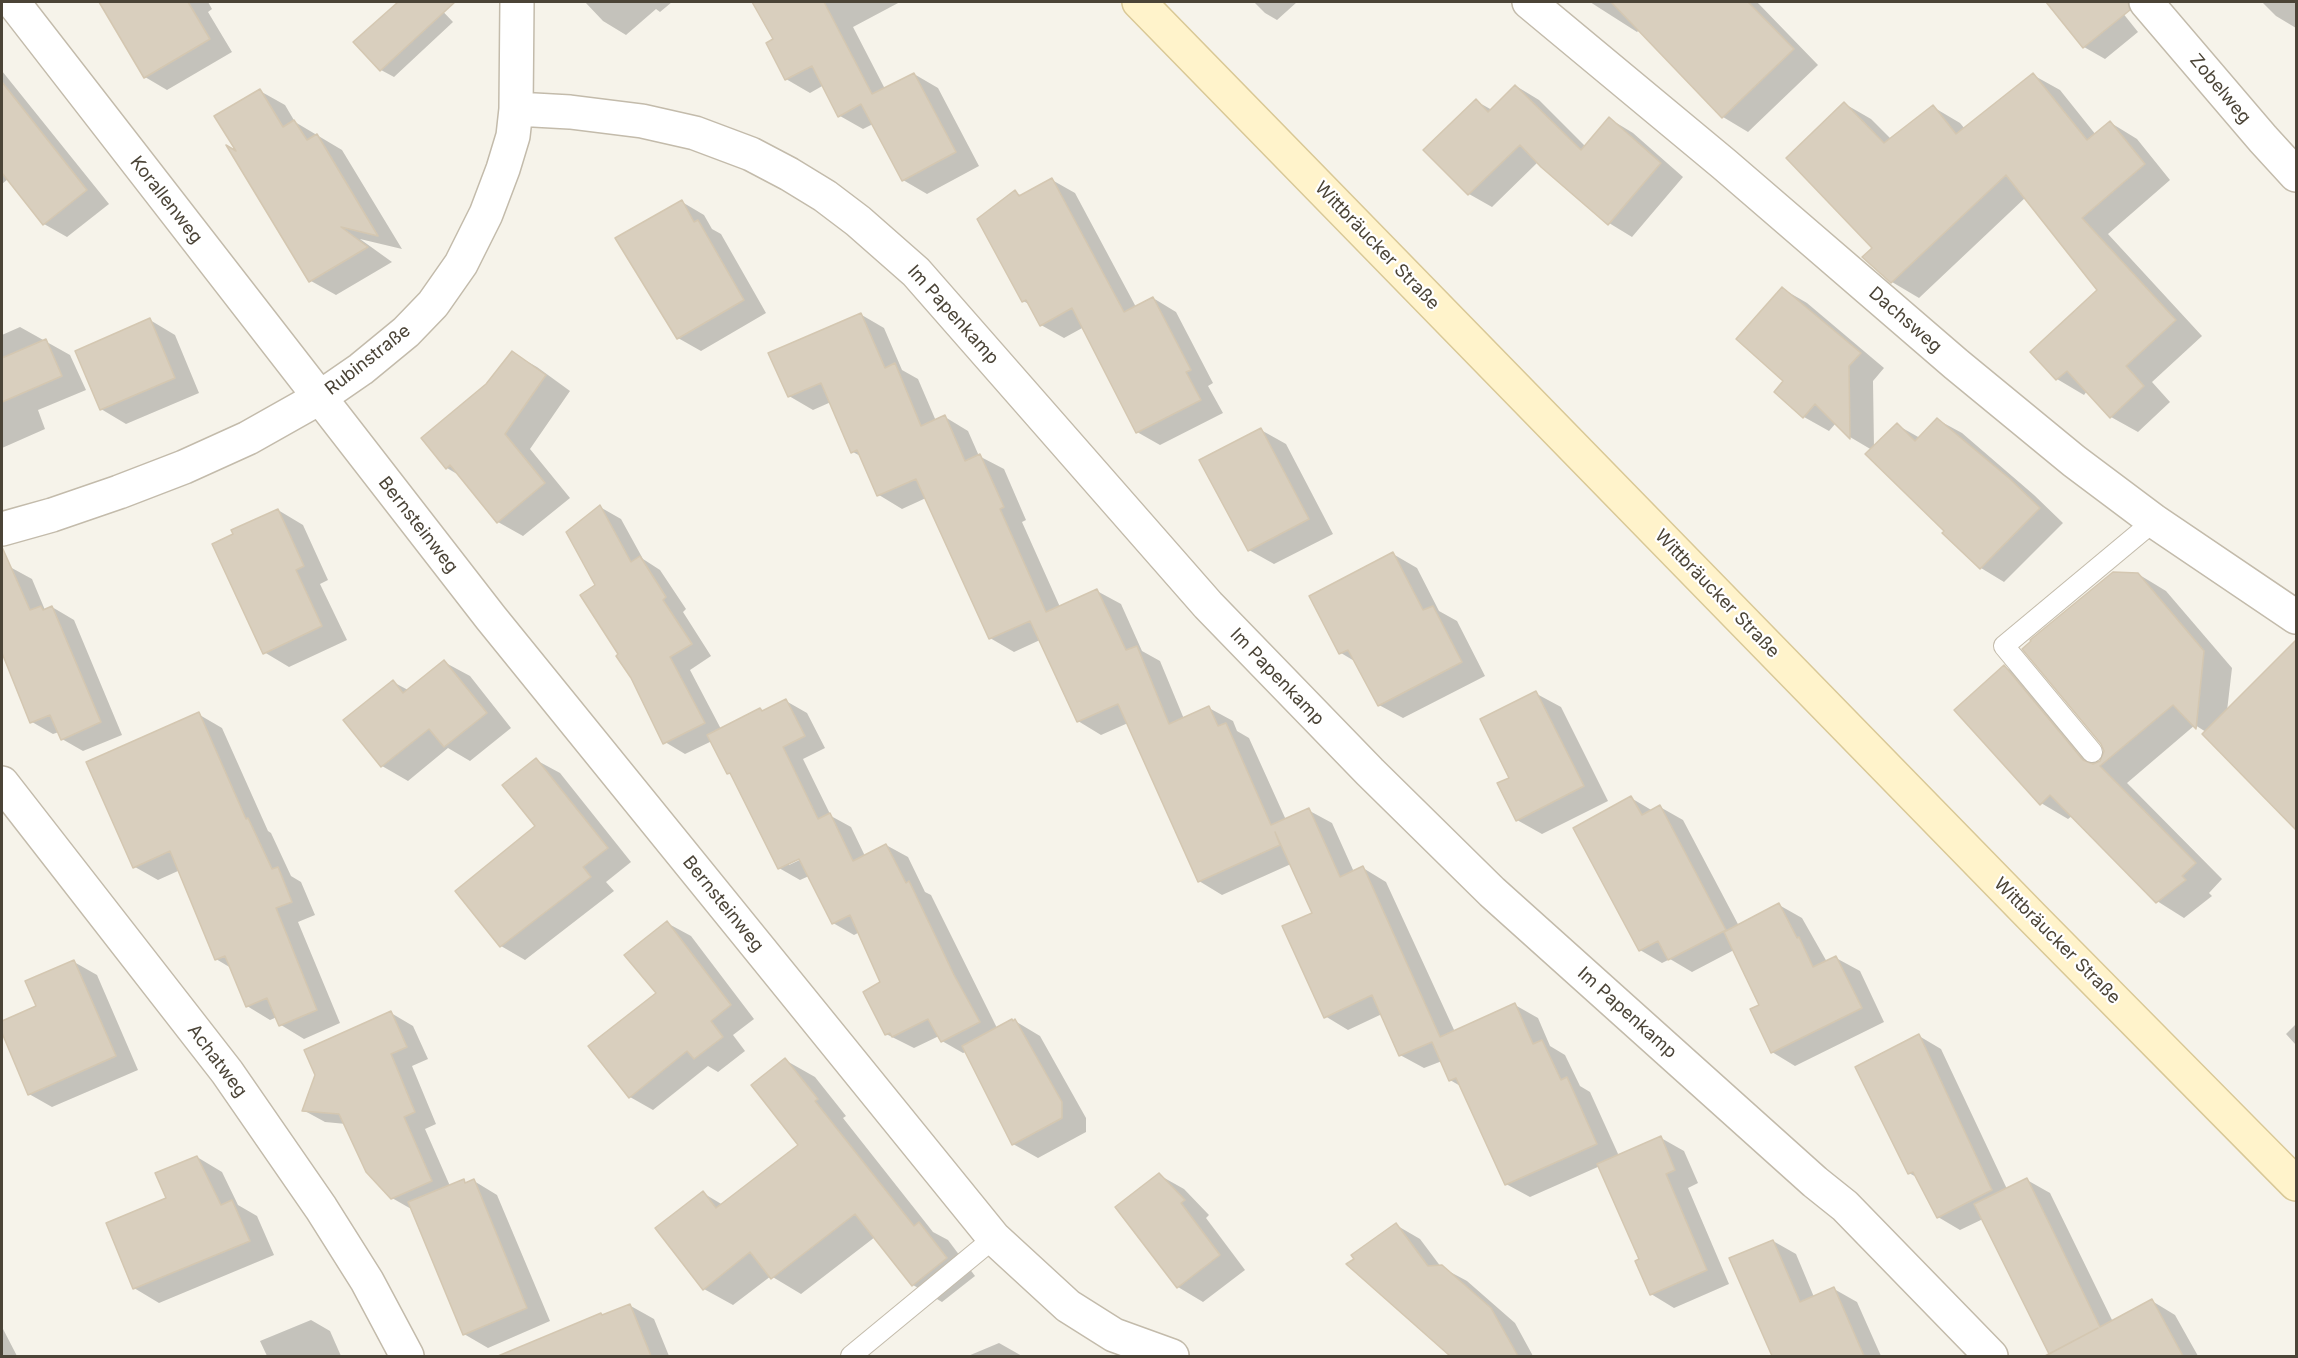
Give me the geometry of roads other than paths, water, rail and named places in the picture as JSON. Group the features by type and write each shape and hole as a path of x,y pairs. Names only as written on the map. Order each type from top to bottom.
{"main road":[{"name":"Wittbräucker Straße","path":"1139,2 2033,918 2296,1184"}],"street":[{"name":"Korallenweg","path":"13,2 319,398"},
{"name":"Rubinstraße","path":"2,530 52,515 184,467 248,438 319,398 362,369 406,332 438,296 460,264 486,214 509,147 516,110 517,2"},
{"name":"Dachsweg","path":"1529,2 2074,461 2154,521 2296,617"},
{"name":"Zobelweg","path":"2146,2 2296,175"},
{"name":"Im Papenkamp","path":"516,110 570,112 642,120 694,133 751,154 789,174 825,196 858,221 916,272 1208,605 1362,765 1491,892 1815,1182 1845,1206 1991,1356"},
{"name":"Bernsteinweg","path":"319,398 491,618 994,1238 1068,1306 1114,1335 1172,1356"},
{"name":"Achatweg","path":"2,783 227,1072 321,1208 367,1281 407,1356"}],"lane":[{"path":"2092,752 2004,646 2154,521"},
{"path":"851,1356 994,1238"}]}
